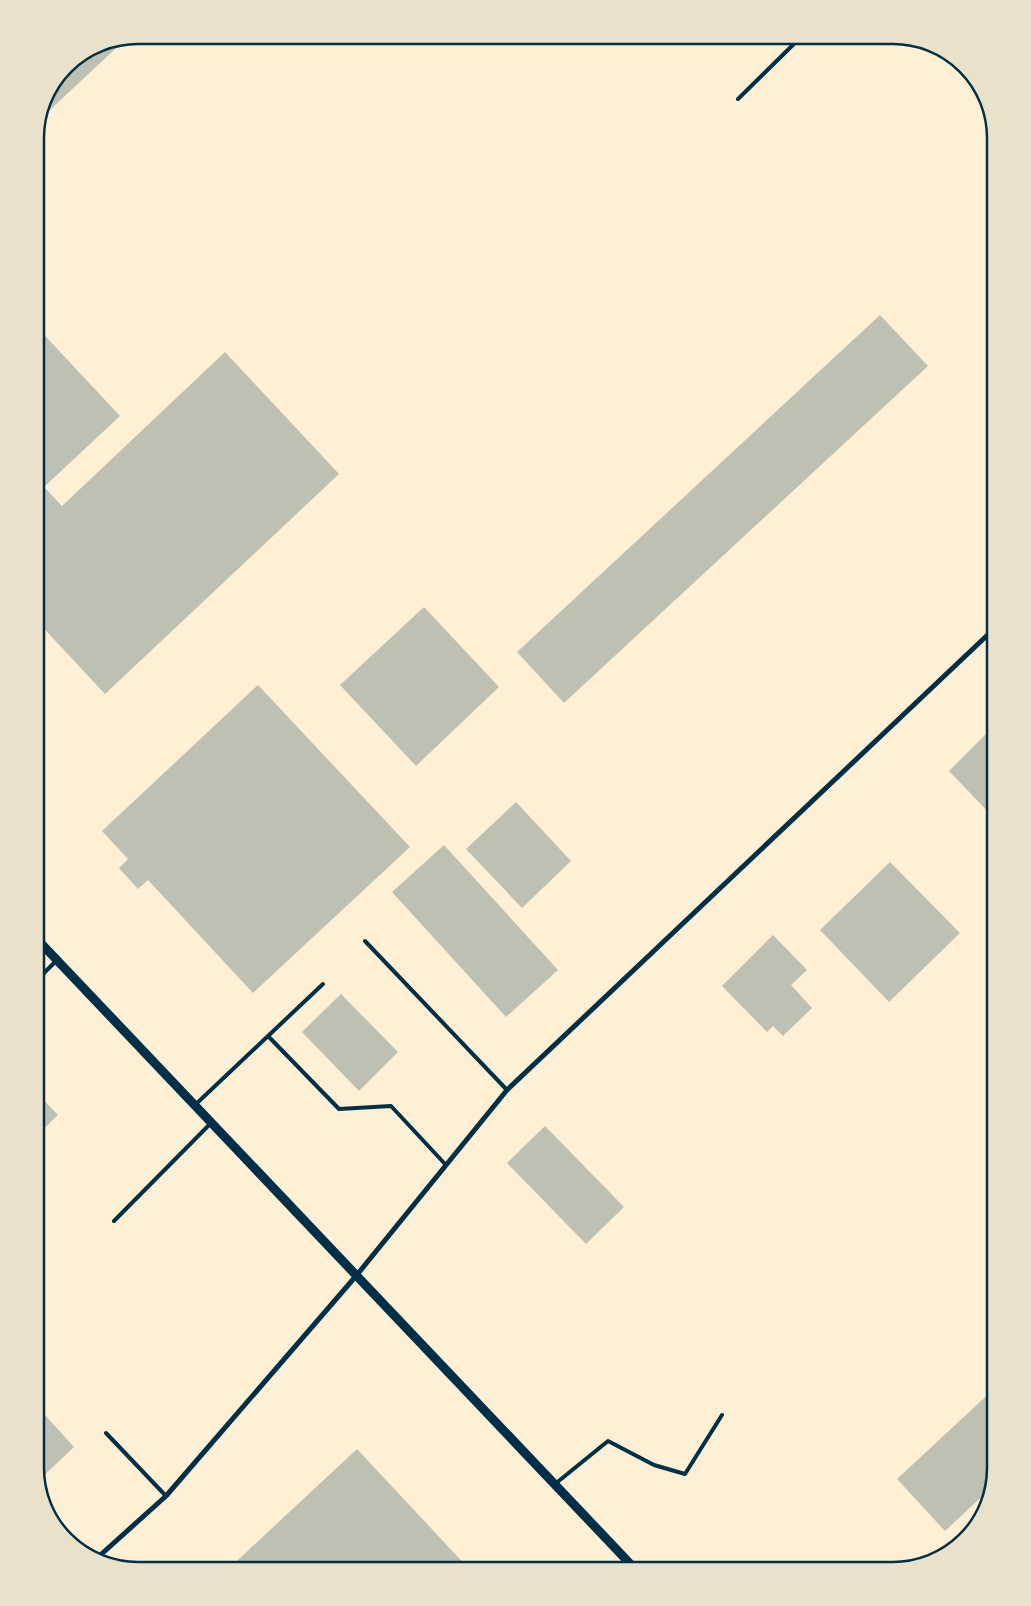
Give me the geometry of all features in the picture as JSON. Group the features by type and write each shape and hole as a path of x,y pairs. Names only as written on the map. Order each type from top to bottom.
{"street":[{"path":"101,1555 166,1496 356,1276 507,1090 987,636"},
{"path":"44,947 629,1562"}],"lane":[{"path":"738,98 794,44"},
{"path":"365,941 507,1090"},
{"path":"44,973 57,960"},
{"path":"195,1106 323,984"},
{"path":"268,1036 339,1109 390,1106 445,1164"},
{"path":"114,1221 211,1123"},
{"path":"555,1484 608,1441 654,1466 685,1474 722,1415"},
{"path":"106,1433 166,1496"}],"building":[{"path":"118,46 48,112 53,96 71,71 91,56"},
{"path":"880,315 928,366 564,703 517,652"},
{"path":"44,335 120,416 44,487"},
{"path":"225,352 339,474 105,694 44,629 44,487 62,506"},
{"path":"424,607 499,687 416,766 340,685"},
{"path":"258,685 410,847 253,993 148,880 138,889 119,868 128,859 102,831"},
{"path":"987,733 987,811 949,771"},
{"path":"516,802 571,861 522,908 466,849"},
{"path":"444,845 558,970 506,1017 392,892"},
{"path":"890,862 960,933 889,1002 820,930"},
{"path":"773,935 807,970 791,985 812,1008 783,1036 773,1026 767,1032 722,986"},
{"path":"341,994 398,1052 359,1091 302,1032"},
{"path":"44,1100 58,1115 44,1128"},
{"path":"545,1126 624,1207 586,1244 507,1163"},
{"path":"987,1395 987,1468 984,1492 983,1496 945,1531 897,1479"},
{"path":"44,1414 74,1447 45,1475"},
{"path":"357,1449 463,1562 236,1562"}]}
